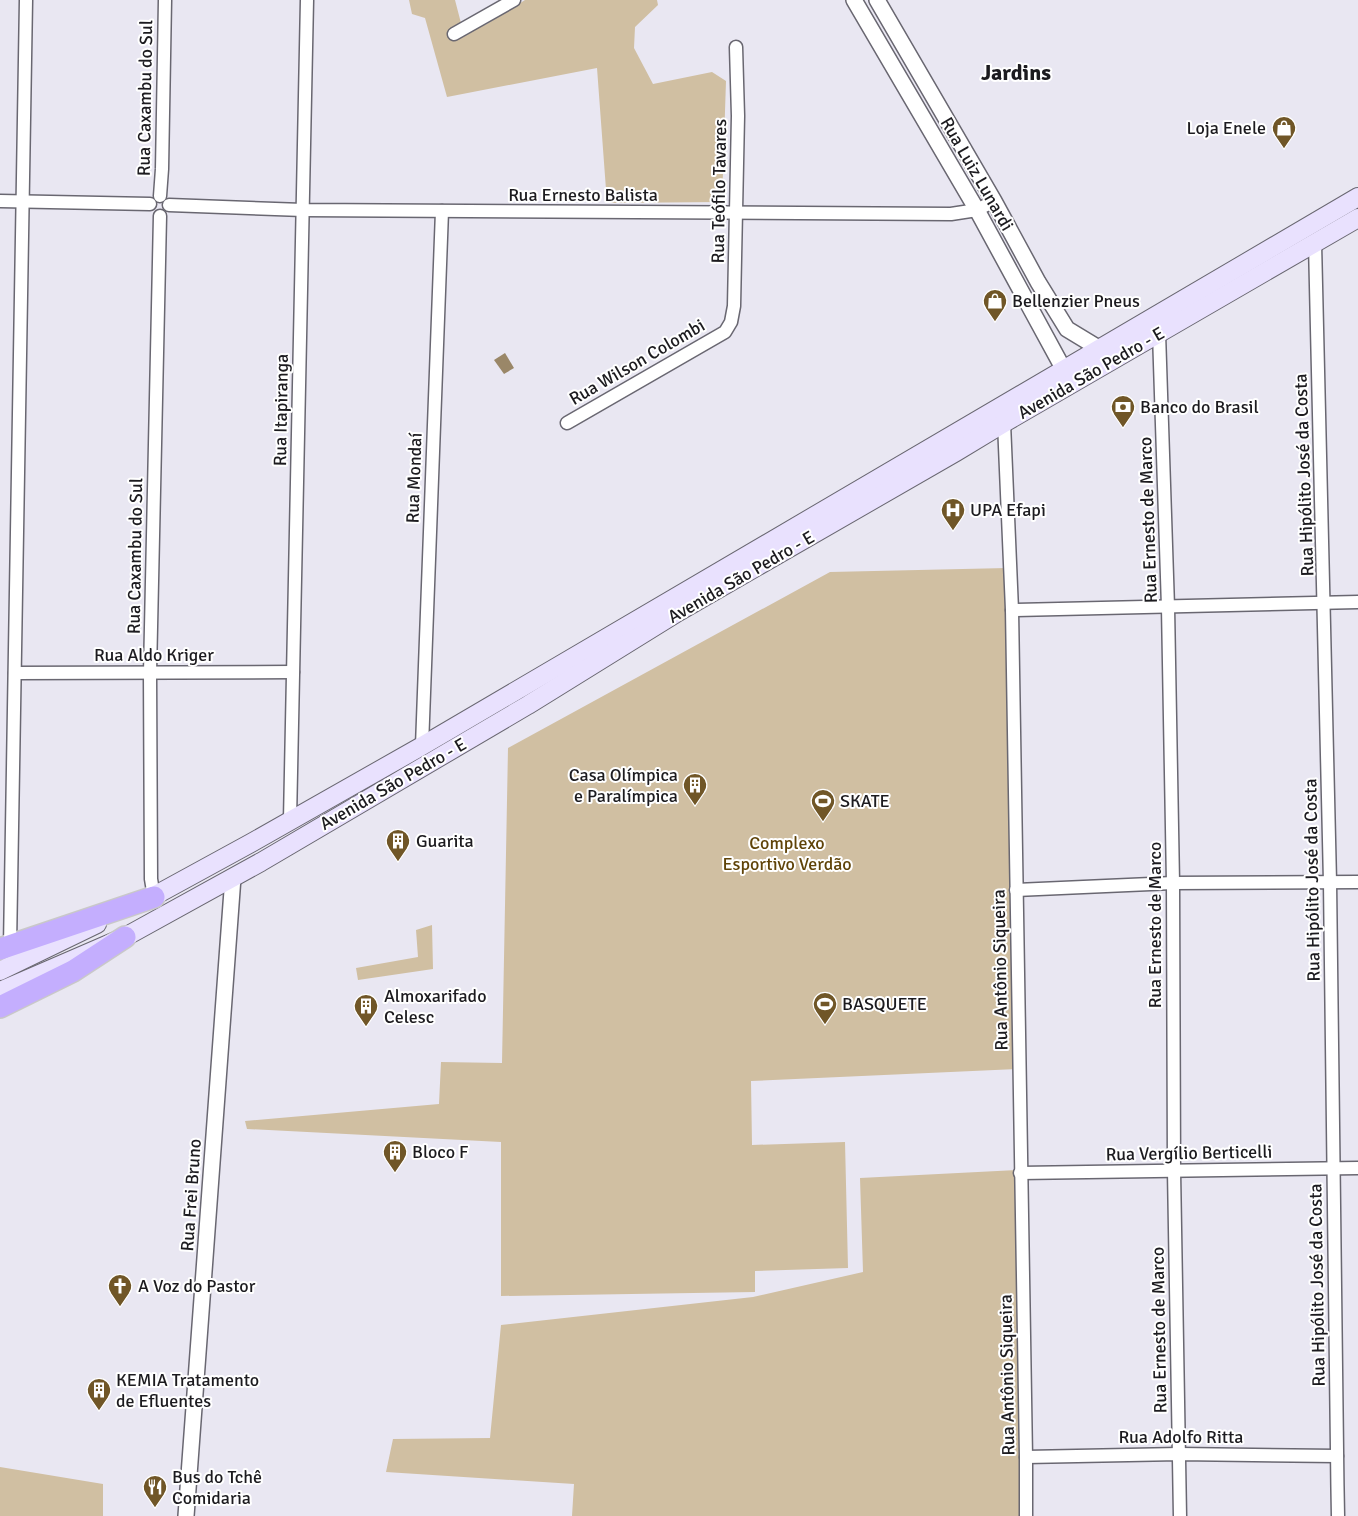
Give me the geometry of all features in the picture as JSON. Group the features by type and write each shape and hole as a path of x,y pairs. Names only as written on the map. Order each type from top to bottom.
{"highway":[{"path":"5,948 154,897"},
{"path":"0,1007 74,971 125,937"}],"main road":[{"name":"Avenida São Pedro - E","path":"0,972 154,897 422,746 1358,197"},
{"name":"Avenida São Pedro - E","path":"0,991 125,937 270,857 521,710 678,612 1358,218"}],"street":[{"path":"5,948 15,673 26,0"},
{"name":"Rua Caxambu do Sul","path":"154,897 150,879 150,673 160,216 168,211 160,202 164,0"},
{"name":"Rua Itapiranga","path":"290,820 307,0"},
{"path":"454,34 514,0"},
{"name":"Rua Luiz Lunardi","path":"854,0 977,210 1064,370"},
{"name":"Rua Luiz Lunardi","path":"877,0 1066,329 1100,349"},
{"name":"Rua Teófilo Tavares","path":"725,332 731,322 734,306 738,116 736,47"},
{"name":"Rua Ernesto Balista","path":"0,201 160,202 302,210 737,214 951,214 977,210 994,201"},
{"name":"Rua Mondaí","path":"422,746 442,211"},
{"name":"Rua Hipólito José da Costa","path":"1315,243 1325,602 1338,1516"},
{"name":"Rua Wilson Colombi","path":"567,422 725,332"},
{"name":"Rua Ernesto de Marco","path":"1159,333 1168,607 1173,883 1174,1171 1180,1516"},
{"name":"Rua Antônio Siqueira","path":"1004,423 1012,610 1026,1516"},
{"path":"1012,610 1358,602"},
{"name":"Rua Aldo Kriger","path":"15,673 293,672"},
{"name":"Rua Frei Bruno","path":"186,1516 233,878"},
{"path":"1016,890 1173,883 1358,882"},
{"name":"Rua Vergílio Berticelli","path":"1020,1173 1358,1168"},
{"name":"Rua Adolfo Ritta","path":"1026,1457 1179,1454 1337,1456"}],"green space":[{"path":"409,0 455,0 462,27 485,25 525,0 657,0 658,5 635,27 634,48 653,84 712,72 726,81 722,202 607,203 597,68 447,97 425,18 412,14"},
{"name":"Complexo Esportivo Verdão","path":"1007,568 1017,1069 751,1081 752,1145 845,1142 848,1268 755,1271 755,1292 501,1296 501,1142 247,1129 245,1121 439,1104 441,1062 502,1063 508,748 830,572"},
{"path":"432,925 433,969 358,980 356,968 418,957 416,930"},
{"path":"1017,1170 1016,1286 1023,1516 572,1516 574,1484 386,1472 393,1439 490,1438 501,1325 753,1297 863,1272 860,1178"},
{"path":"0,1467 103,1484 103,1516 0,1516"}],"shaded area":[{"path":"505,353 514,368 504,374 494,360"}],"place":[{"name":"Loja Enele","path":"1284,149"},
{"name":"Bellenzier Pneus","path":"995,322"},
{"name":"Banco do Brasil","path":"1123,428"},
{"name":"UPA Efapi","path":"953,531"},
{"name":"Casa Olímpica e Paralímpica","path":"695,806"},
{"name":"SKATE","path":"823,822"},
{"name":"Guarita","path":"398,862"},
{"name":"BASQUETE","path":"825,1025"},
{"name":"Almoxarifado Celesc","path":"366,1027"},
{"name":"Bloco F","path":"395,1173"},
{"name":"A Voz do Pastor","path":"120,1307"},
{"name":"KEMIA Tratamento de Efluentes","path":"99,1411"},
{"name":"Bus do Tchê Comidaria","path":"155,1508"}],"district":[{"name":"Jardins","path":"1016,72"}]}
